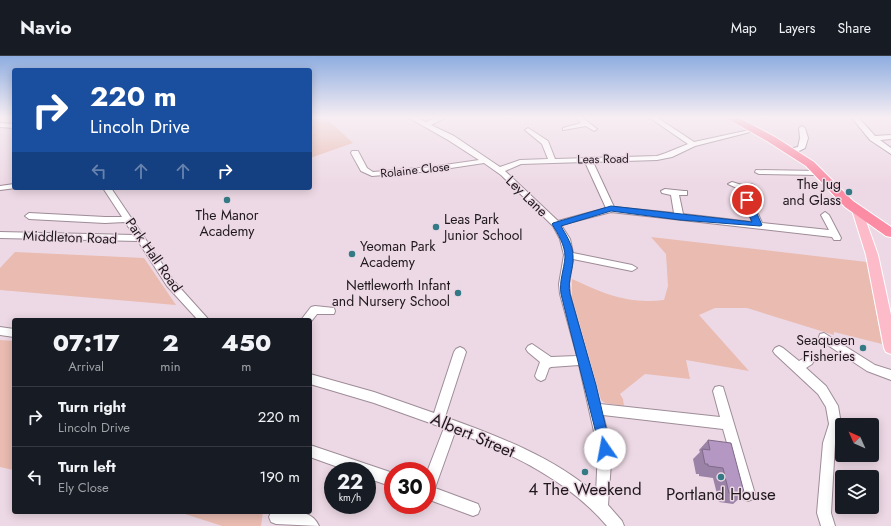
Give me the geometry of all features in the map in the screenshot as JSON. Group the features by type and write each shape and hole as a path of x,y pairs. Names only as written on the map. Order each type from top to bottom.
{"highway":[{"path":"770,140 810,164 857,210 891,233"}],"main road":[{"path":"857,210 872,255 891,348"}],"street":[{"name":"Ley Lane","path":"454,140 509,177 556,224 565,239 569,255 564,284 605,449 601,506"},
{"path":"541,140 545,143 552,160"},
{"path":"687,140 693,144"},
{"name":"Leas Road","path":"500,170 520,162 664,157 693,144 710,140"},
{"path":"792,152 801,148 803,140"},
{"path":"875,140 891,152"},
{"name":"Rolaine Close","path":"355,153 364,169 372,174 431,169 486,161"},
{"path":"588,160 611,209"},
{"path":"759,172 818,173"},
{"path":"732,184 746,187 758,225"},
{"path":"0,188 12,186"},
{"name":"Park Hall Road","path":"107,190 170,282 202,318"},
{"path":"665,191 675,194 684,193"},
{"path":"675,194 680,217"},
{"path":"556,224 611,209 758,225 836,236 825,215"},
{"path":"36,215 105,220 128,219"},
{"name":"Middleton Road","path":"0,234 124,239 141,238"},
{"path":"569,255 632,267"},
{"path":"308,318 315,310 330,311"},
{"path":"0,331 12,333"},
{"path":"824,337 871,368 891,375"},
{"path":"532,349 549,362"},
{"path":"779,351 803,364 832,406 835,424 829,443 824,513 828,526"},
{"path":"438,420 460,352"},
{"path":"540,376 544,365 549,362 583,360"},
{"name":"Albert Street","path":"312,380 402,406 499,444 532,460 570,482 601,506 617,526"},
{"path":"719,391 728,424 729,446 748,494"},
{"path":"596,409 728,424"},
{"path":"436,466 451,425"},
{"path":"312,452 384,477"},
{"path":"436,494 474,509"},
{"path":"276,518 296,517 308,521 312,526"}],"shaded area":[{"path":"312,140 350,140 353,143 312,157"},
{"path":"651,237 867,262 882,344 834,332 834,335 747,308 715,308 699,315 749,371 686,360 690,379 645,374 620,394 623,399 624,406 605,403 601,400 572,297 572,279 616,297 638,301 664,300 668,286 666,254"},
{"path":"15,252 144,258 176,305 0,290 0,268"},
{"path":"0,340 12,341 12,470 0,467"},
{"path":"185,514 263,514 261,526 222,526"}],"building":[{"path":"708,440 731,443 744,492 742,492 743,495 729,493 723,468 708,466 708,464 705,464 702,449 710,450"}],"place":[{"name":"The Jug and Glass","path":"849,192"},
{"name":"The Manor Academy","path":"227,200"},
{"name":"Leas Park Junior School","path":"436,227"},
{"name":"Yeoman Park Academy","path":"352,254"},
{"name":"Nettleworth Infant and Nursery School","path":"458,293"},
{"name":"Seaqueen Fisheries","path":"863,348"},
{"name":"4 The Weekend","path":"585,472"},
{"name":"Portland House","path":"721,477"}],"route":[{"path":"605,449 590,385 565,294 564,284 569,255 565,239 556,224 611,209 758,225 747,200"}]}
